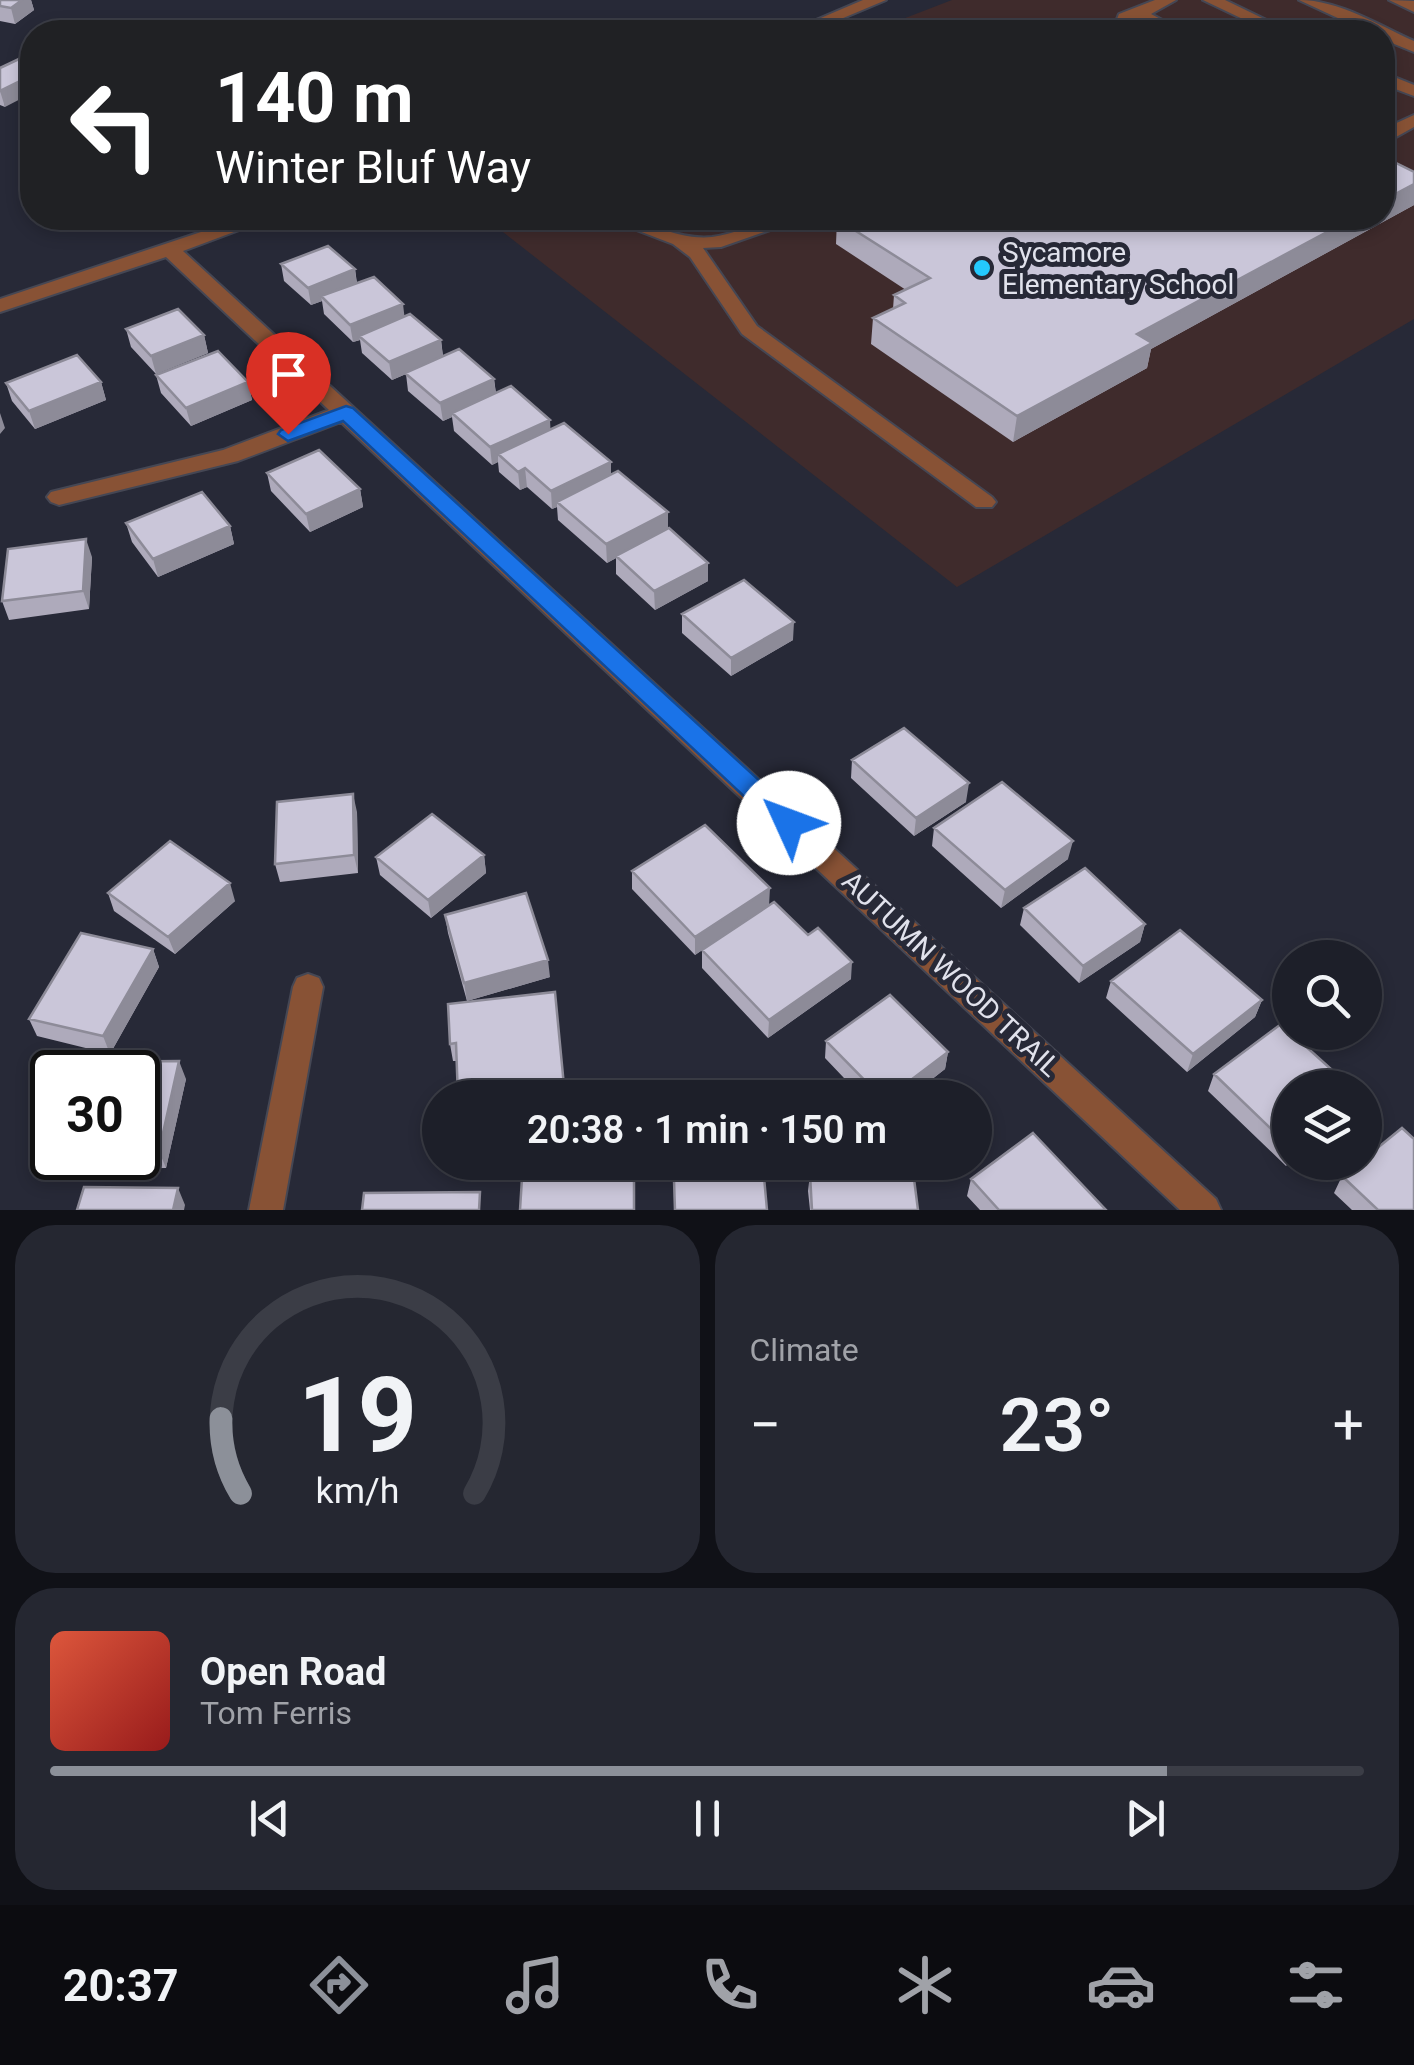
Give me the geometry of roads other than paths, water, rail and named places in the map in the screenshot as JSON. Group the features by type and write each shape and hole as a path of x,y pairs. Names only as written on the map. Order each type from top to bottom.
{"street":[{"path":"827,20 878,0"},
{"path":"1124,20 1168,0"},
{"path":"1211,0 1256,20"},
{"path":"1307,0 1352,20"},
{"path":"1397,0 1414,7"},
{"path":"1136,14 1150,20"},
{"path":"0,306 225,230"},
{"path":"650,230 680,240 714,243 751,230"},
{"path":"680,240 697,253 749,330 984,502"},
{"name":"AUTUMN WOOD TRAIL","path":"169,249 1204,1210"},
{"path":"59,497 230,456 346,412"},
{"path":"266,1210 308,987"}],"place":[{"name":"Sycamore Elementary School","path":"982,268"}]}
